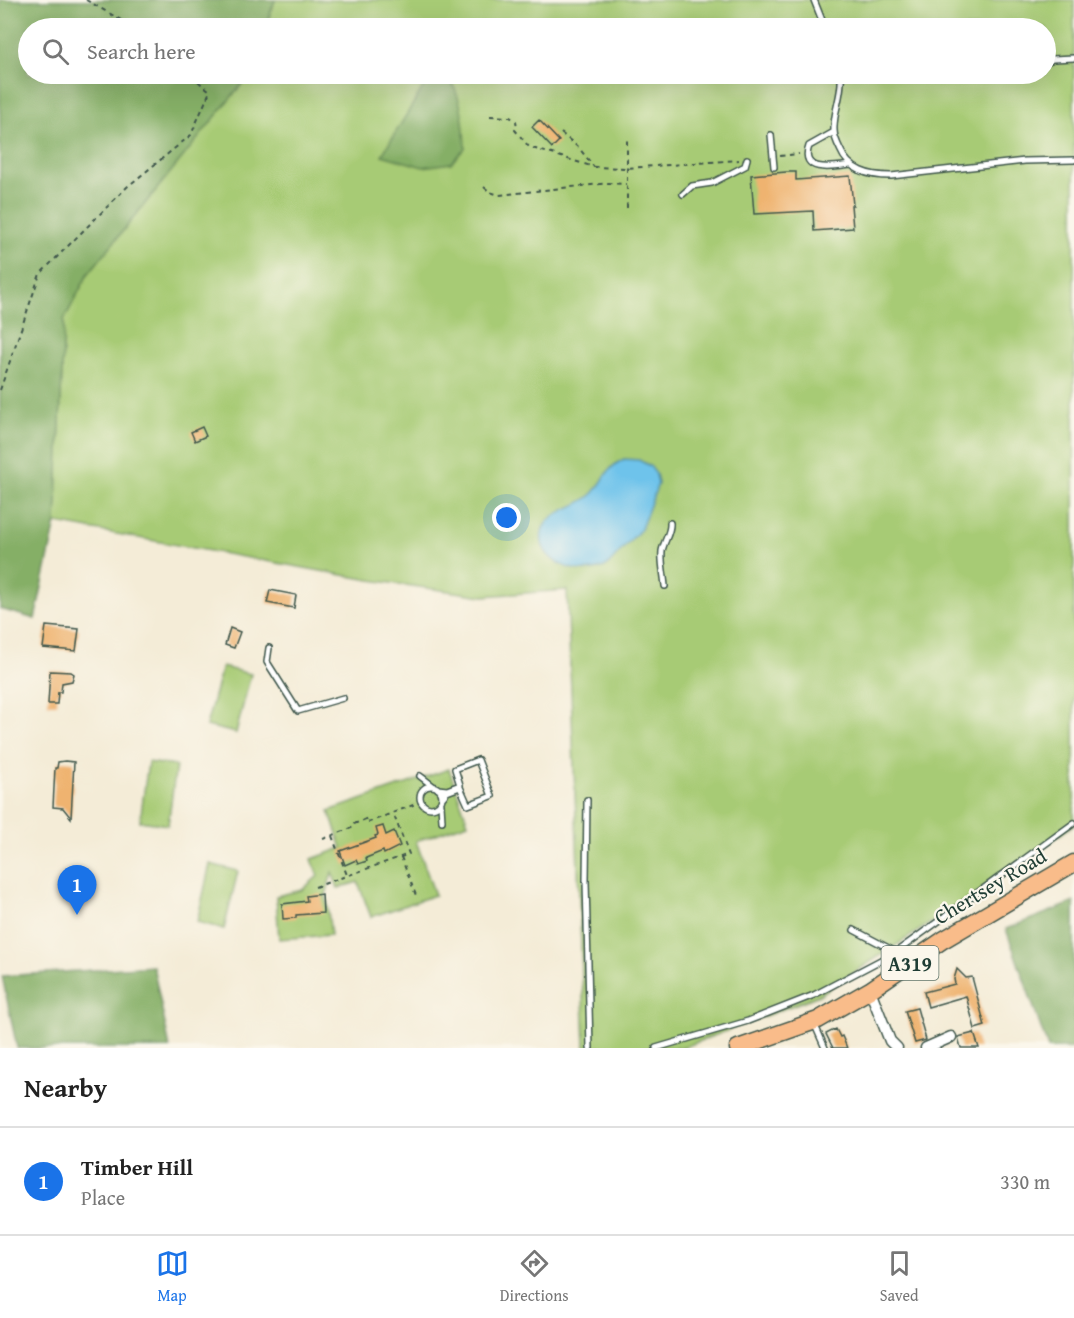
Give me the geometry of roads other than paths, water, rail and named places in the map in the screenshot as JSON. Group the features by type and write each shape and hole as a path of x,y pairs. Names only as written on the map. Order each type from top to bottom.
{"main road":[{"name":"Chertsey Road","path":"738,1048 813,1022 870,990 943,940 1074,863"}],"street":[{"path":"870,990 890,1041 897,1048"},
{"path":"926,1048 951,1037"}],"lane":[{"path":"814,0 821,18"},
{"path":"1056,59 1074,58"},
{"path":"842,84 834,132 842,153 850,165 869,174 891,176 1025,161 1074,160"},
{"path":"834,132 809,146 807,153 809,161 822,168 850,165"},
{"path":"771,135 774,167"},
{"path":"683,194 696,184 712,183 745,166 747,159"},
{"path":"664,586 662,556 664,541 671,528 670,523"},
{"path":"268,648 267,662 298,711 343,698"},
{"path":"478,760 492,796 468,805 460,787 447,792 433,809 426,807 421,802 420,795 423,790 436,788 447,790 460,785 454,769 478,760"},
{"path":"420,776 436,788 442,800 442,821"},
{"path":"587,800 586,881 590,1048"},
{"path":"656,1048 748,1021 814,995 896,952 1074,822"},
{"path":"855,930 896,952"},
{"path":"813,1022 825,1048"}],"water":[{"path":"624,459 639,460 650,466 656,474 658,484 641,529 608,565 599,569 576,569 554,561 542,543 542,532 545,525 555,515 590,496 608,472"}],"place":[{"name":"Timber Hill","path":"77,915"}]}
